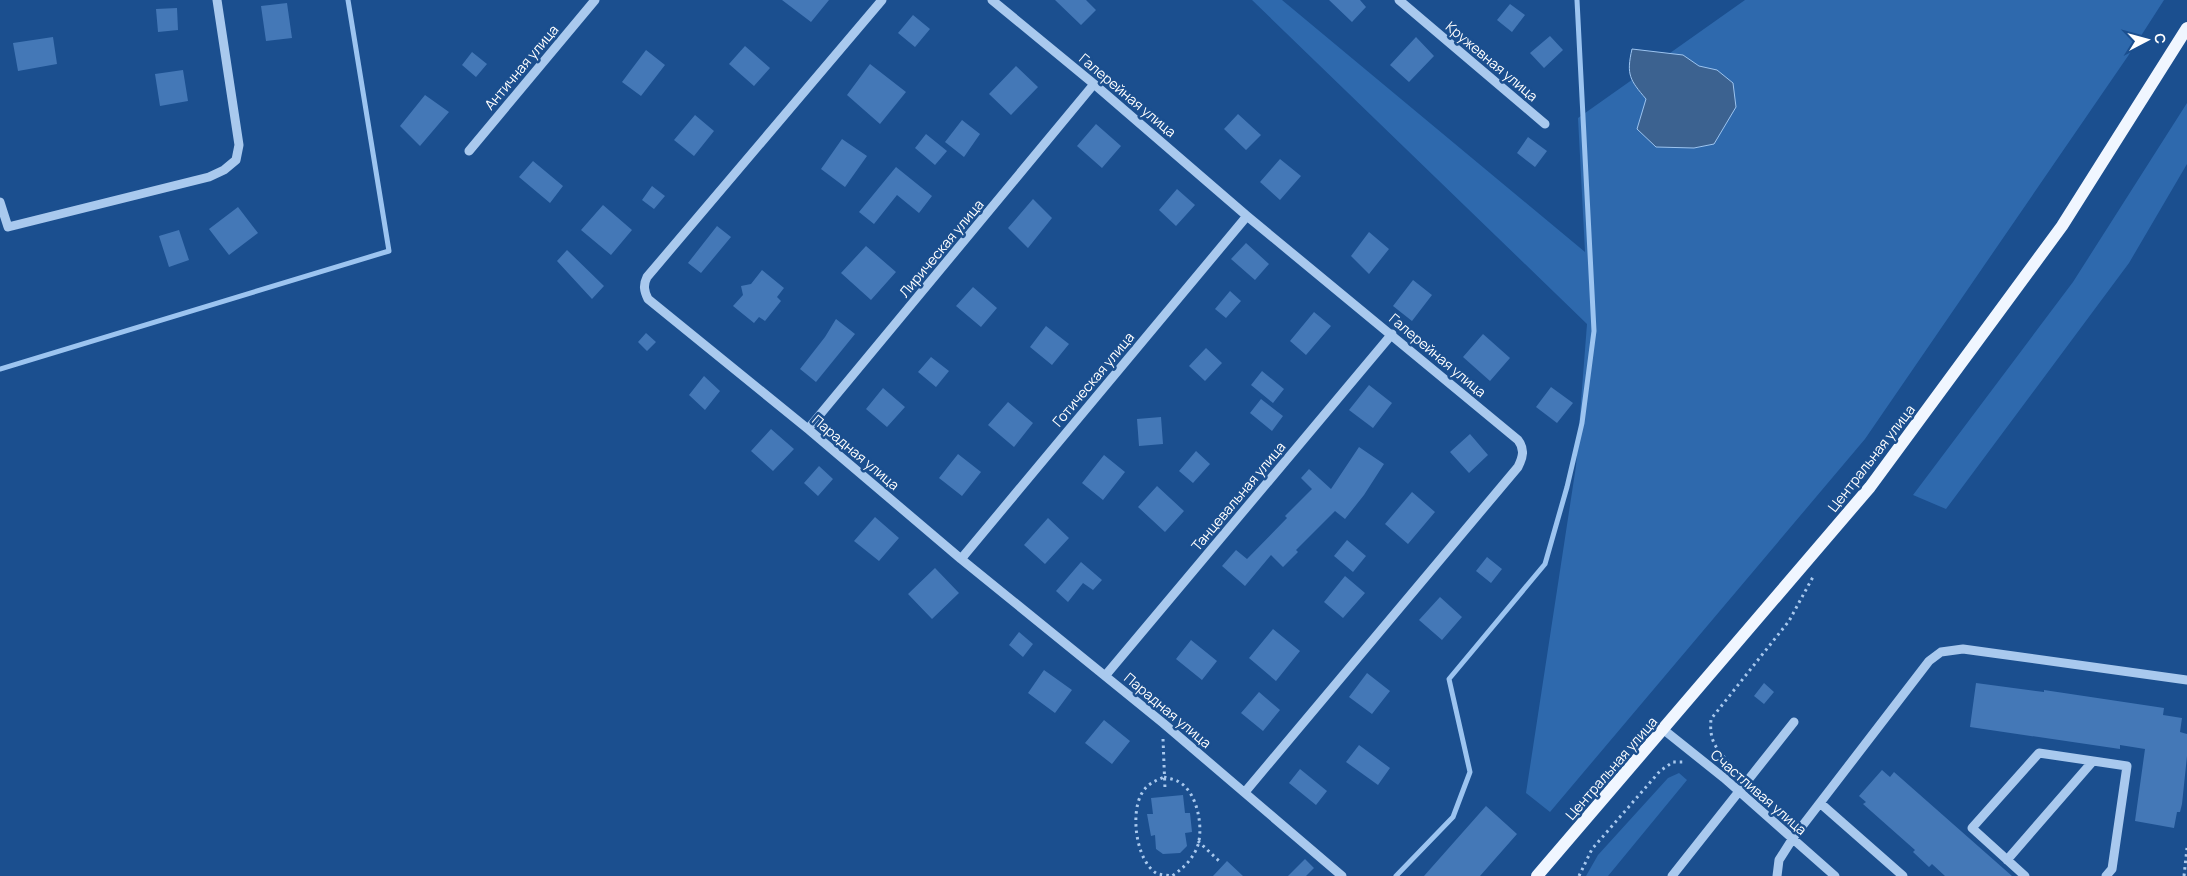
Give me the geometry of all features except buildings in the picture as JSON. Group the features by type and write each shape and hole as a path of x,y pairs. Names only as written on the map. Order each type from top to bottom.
{"main road":[{"name":"Центральная улица","path":"1537,876 1664,730 1870,487 2062,226 2187,28"}],"street":[{"path":"0,202 4,228 210,178 236,160 239,145 217,0"},
{"name":"Античная улица","path":"469,151 595,0"},
{"name":"Парадная улица","path":"882,0 647,277 644,287 648,299 808,429 960,559 1163,723 1342,876"},
{"name":"Галерейная улица","path":"992,0 1094,84 1247,216 1392,334 1522,444 1522,458 1518,467 1245,792"},
{"name":"Кружевная улица","path":"1399,0 1545,124"},
{"name":"Лирическая улица","path":"808,429 1094,84"},
{"name":"Готическая улица","path":"960,559 1247,216"},
{"name":"Танцевальная улица","path":"1105,676 1392,334"},
{"path":"1777,876 1779,860 1793,838 1929,661 1941,652 1963,648 2187,680"},
{"path":"1672,876 1794,722"},
{"name":"Счастливая улица","path":"1664,730 1724,778 1835,876"},
{"path":"2025,876 1972,828 2039,753 2127,766 2112,869 2106,876"},
{"path":"2007,860 2093,761"},
{"path":"1820,803 1903,876"}],"path":[{"path":"1724,778 1731,765 1713,744 1710,733 1711,718 1789,621 1815,574"},
{"path":"1163,723 1165,789"},
{"path":"1579,876 1592,849 1660,771 1673,762 1688,762"},
{"path":"1164,777 1179,782 1192,794 1200,820 1197,848 1185,867 1172,876 1157,873 1143,860 1137,838 1137,815 1141,794 1150,784 1164,777"},
{"path":"1197,841 1220,861"},
{"path":"2184,876 2187,848"}],"shaded area":[{"path":"1252,0 1282,0 1585,252 1578,118 1745,0 2164,0 2128,56 1865,439 1550,812 1526,793 1576,466 1587,324"},
{"path":"1632,49 1683,55 1699,66 1717,70 1733,83 1736,107 1714,144 1694,148 1656,147 1637,129 1646,99 1636,87 1631,77 1629,65"},
{"path":"2187,103 2187,164 2129,263 1946,509 1913,495 2073,282"},
{"path":"1679,773 1687,780 1608,876 1586,876 1598,855 1668,778"}],"waterway":[{"path":"0,369 389,251 348,0"},
{"path":"1396,876 1453,817 1470,772 1449,679 1545,564 1567,487 1582,423 1594,331 1577,0"}]}
